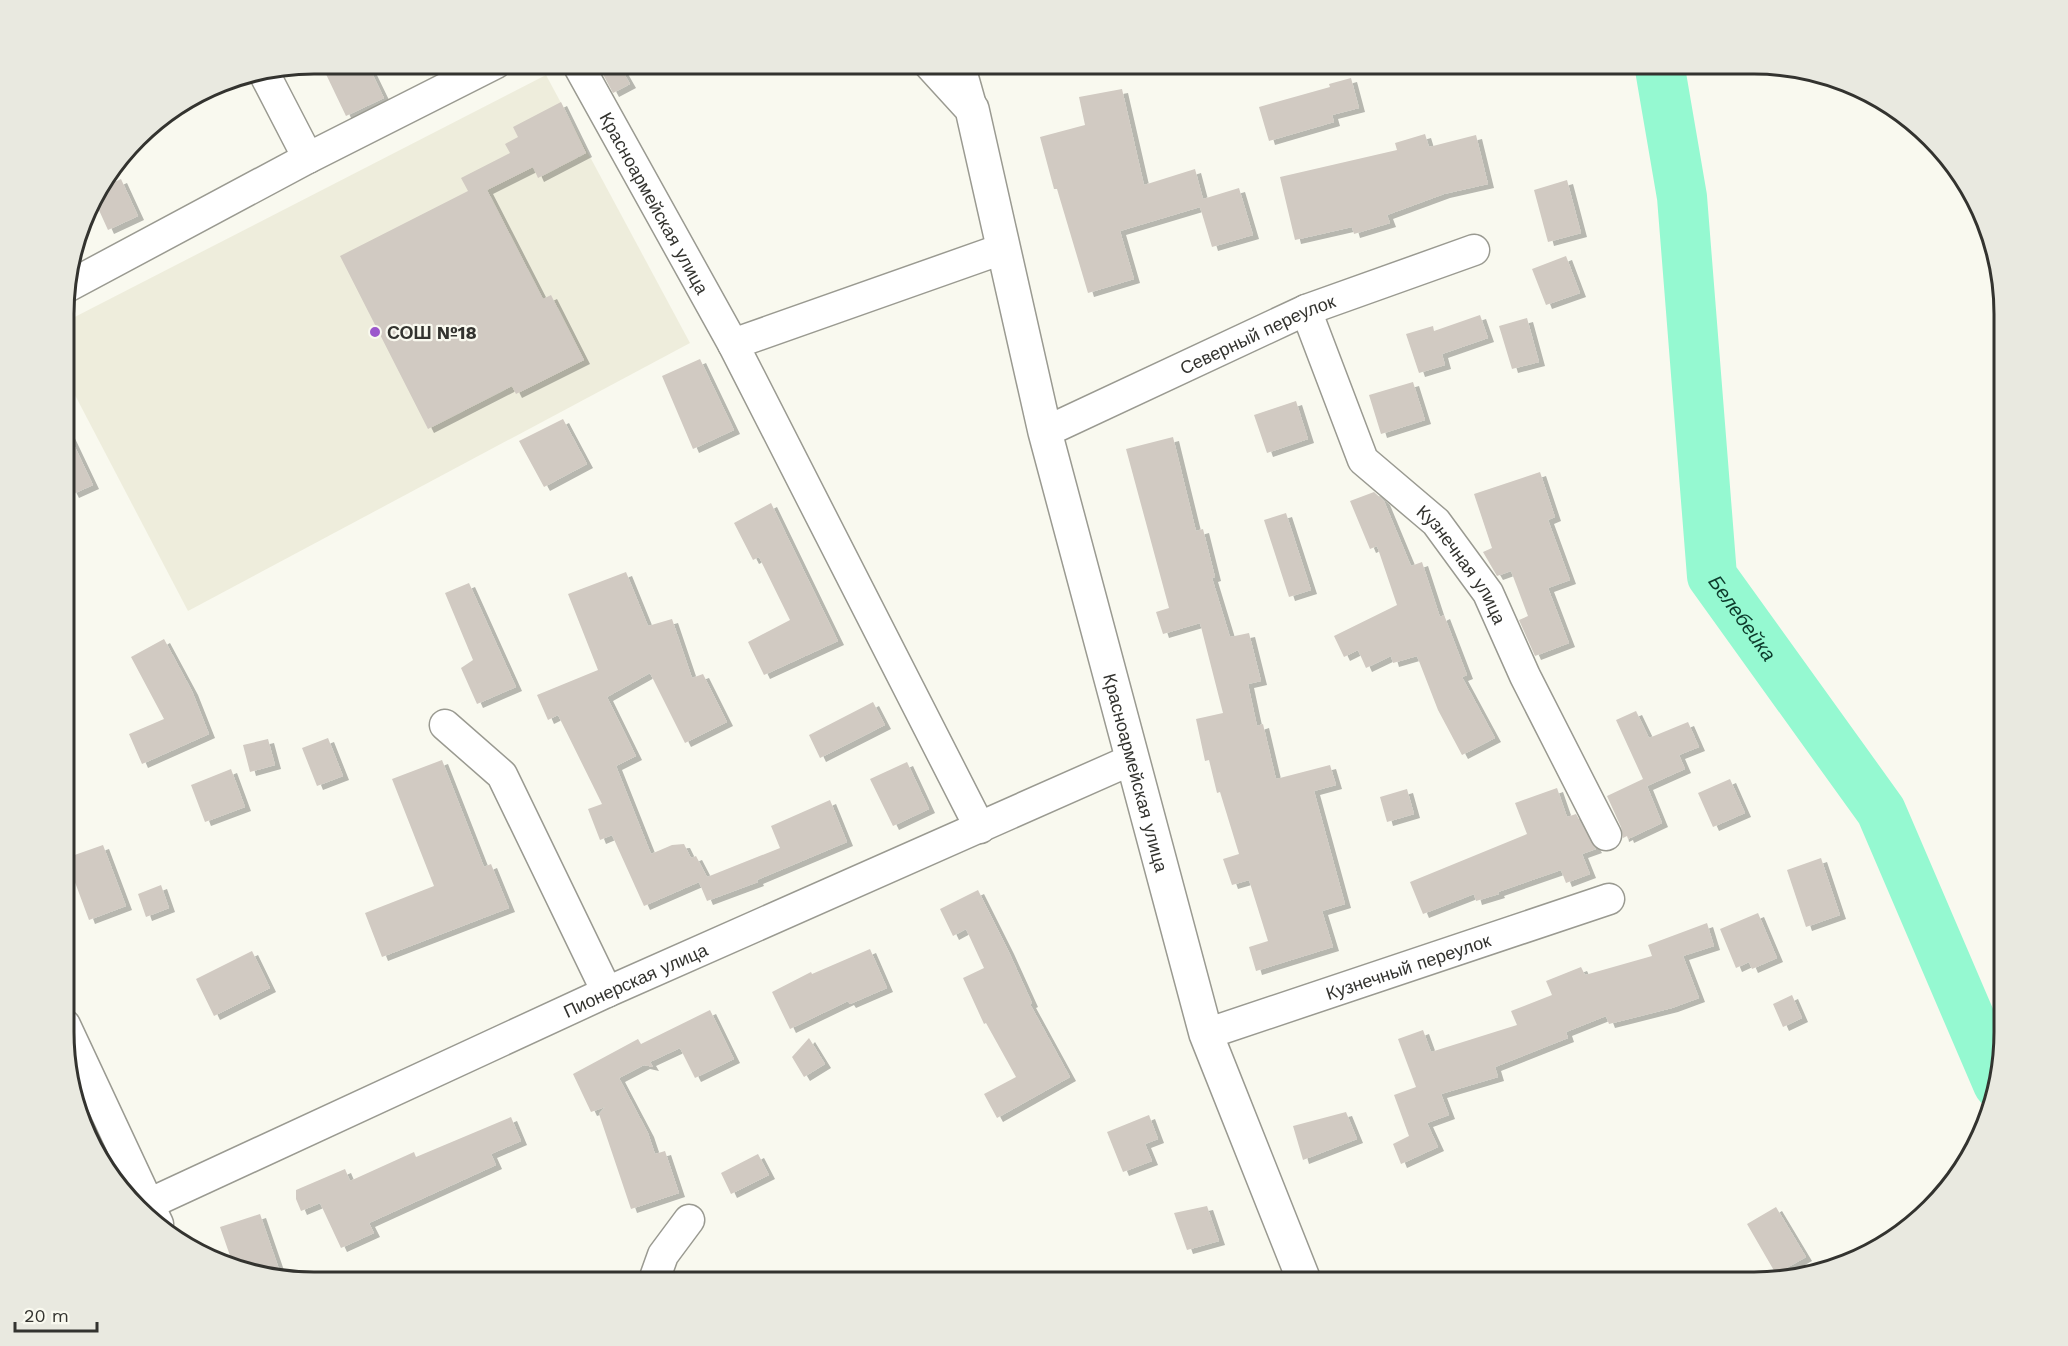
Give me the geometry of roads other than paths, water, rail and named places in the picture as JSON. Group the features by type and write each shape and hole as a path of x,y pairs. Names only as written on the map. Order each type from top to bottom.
{"main road":[{"path":"940,74 972,109"},
{"name":"Красноармейская улица","path":"972,109 1045,432 1206,1034 1301,1272"}],"street":[{"path":"76,279 474,74"},
{"name":"Красноармейская улица","path":"583,74 733,344 980,828"},
{"name":"Красноармейская улица","path":"962,74 972,109"},
{"path":"267,78 308,158"},
{"path":"733,344 1002,249"},
{"name":"Северный переулок","path":"1045,432 1306,310 1474,250"},
{"name":"Кузнечная улица","path":"1306,310 1363,460 1436,522 1488,593 1525,676 1606,835"},
{"path":"445,725 502,776 607,992"},
{"name":"Пионерская улица","path":"153,1211 607,992 1131,760"},
{"name":"Кузнечный переулок","path":"1206,1034 1609,899"},
{"path":"74,1045 147,1205"},
{"path":"657,1272 663,1255 689,1220"}],"waterway":[{"name":"Белебейка","path":"1661,74 1682,197 1712,576 1881,811 1991,1069"}],"place":[{"name":"СОШ №18","path":"375,332"}]}
